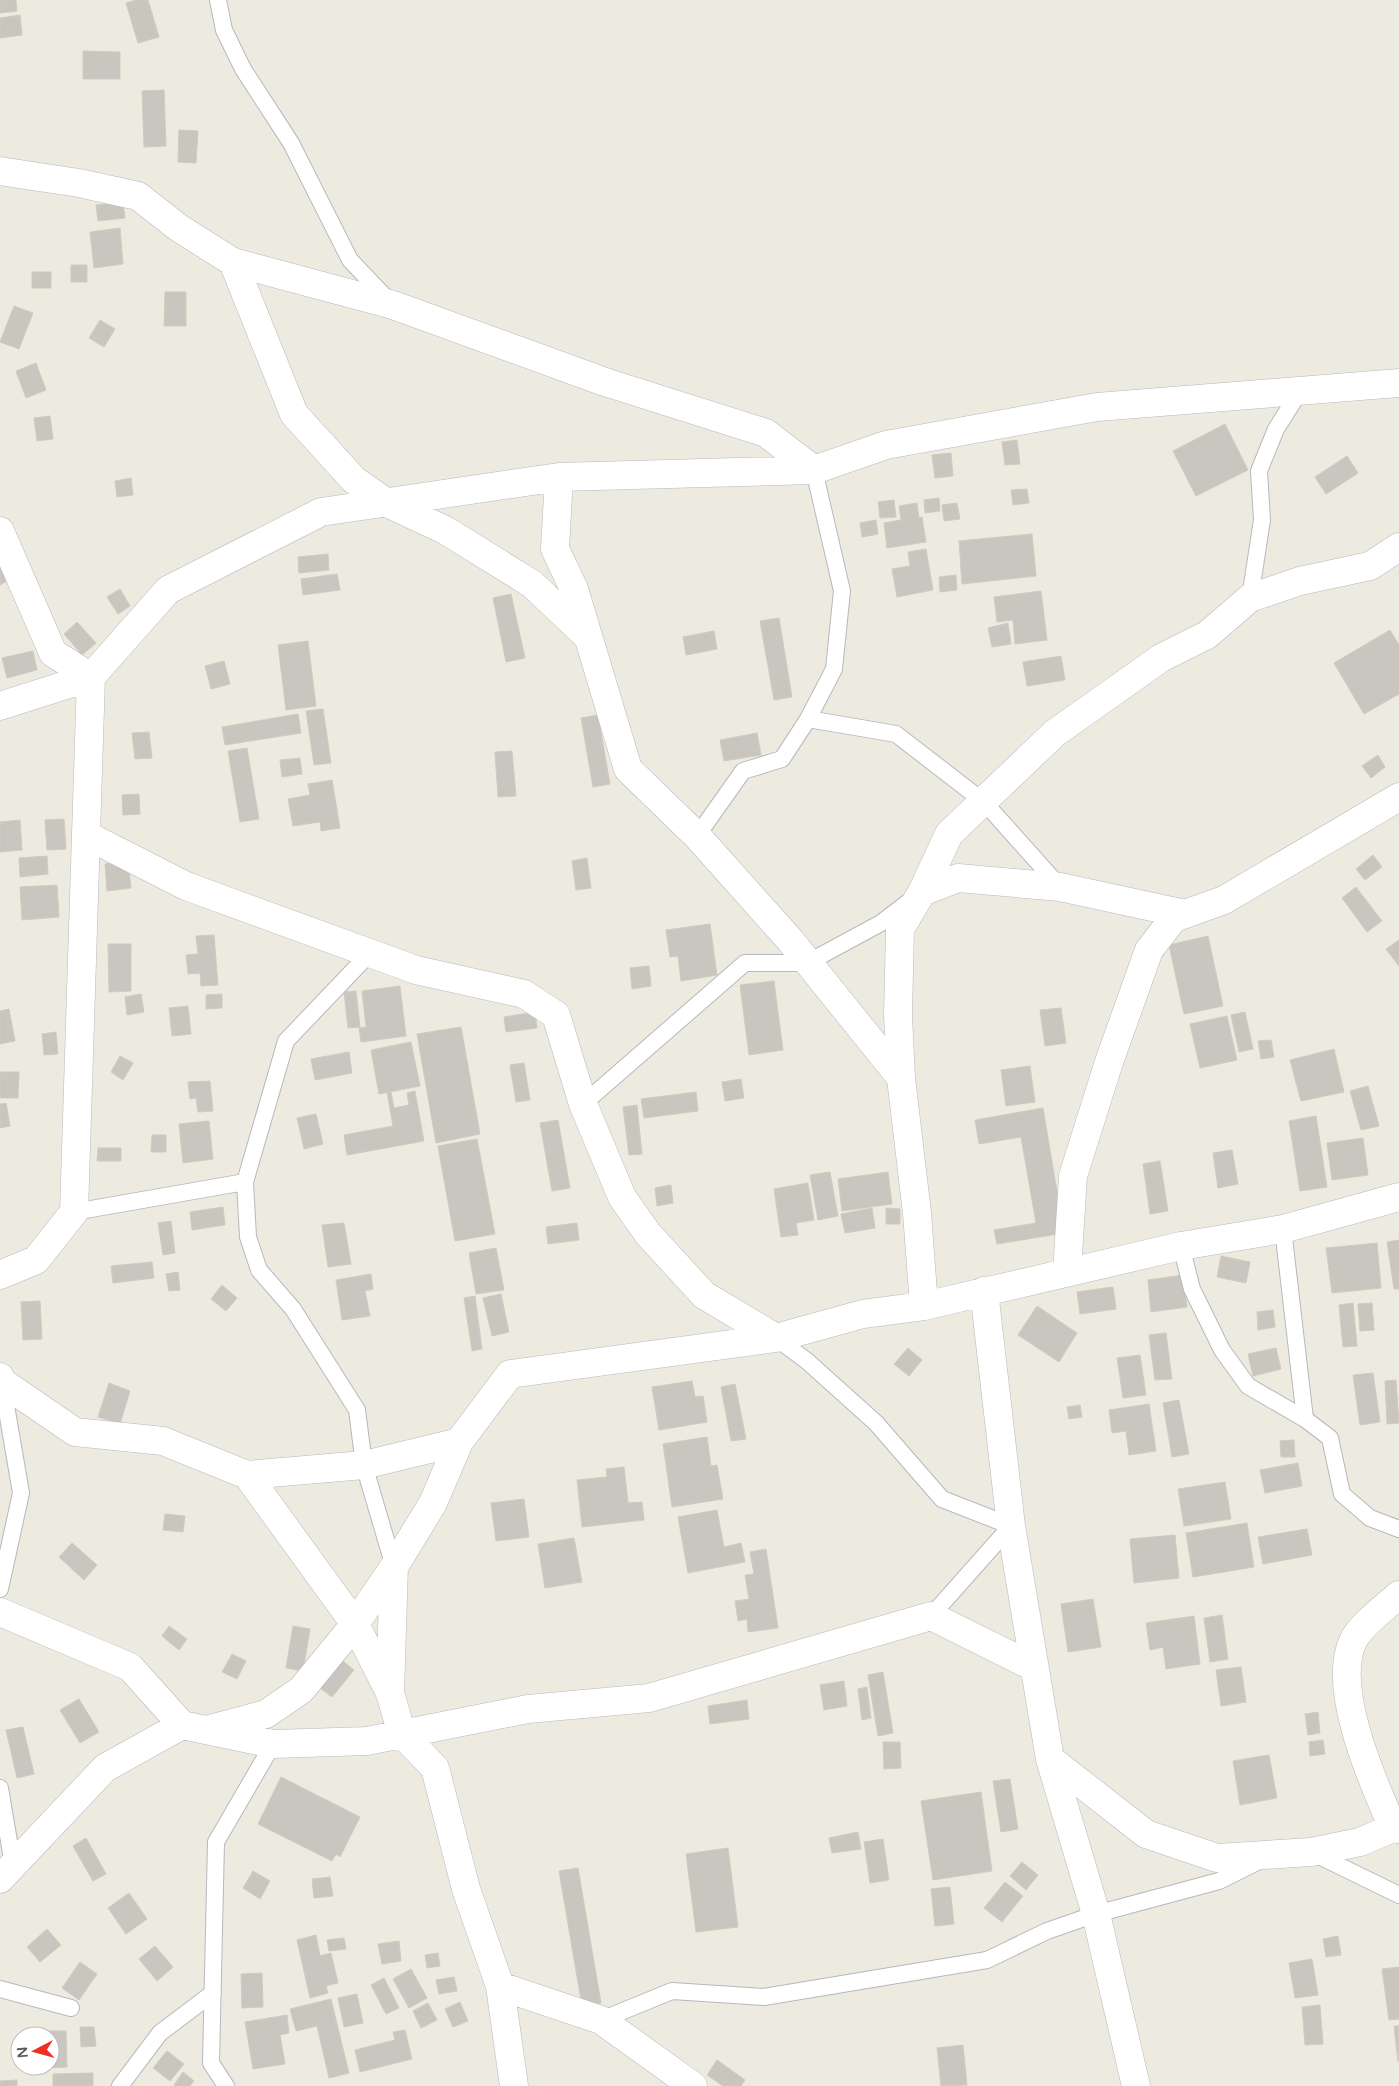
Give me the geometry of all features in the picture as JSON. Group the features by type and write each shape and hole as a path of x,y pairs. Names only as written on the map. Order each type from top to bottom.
{"street":[{"path":"0,172 79,183 138,196 179,228 234,262 393,305 605,382 766,433 814,470"},
{"path":"234,262 294,414 354,480 387,502 445,530 532,584 588,636"},
{"path":"0,706 91,678 168,590 321,512 559,478 814,470 886,445 1097,407 1399,383"},
{"path":"559,478 555,549 574,589 628,769 697,836 807,963 901,1078"},
{"path":"0,531 53,653 91,678"},
{"path":"924,1306 917,1213 901,1078 898,1015 900,929 922,892 949,834 1055,733 1161,658 1207,635 1250,598 1300,581 1370,566 1399,547"},
{"path":"0,1275 36,1260 74,1212 91,678"},
{"path":"1067,1272 1073,1176 1109,1062 1149,950 1174,918 1224,900 1399,797"},
{"path":"86,835 186,886 416,970 524,994 556,1015 583,1104 622,1197 648,1234 704,1295 776,1338"},
{"path":"922,892 958,878 1060,887 1185,914"},
{"path":"7,1872 106,1768 194,1727 266,1714 301,1690 355,1624 394,1567 433,1503 460,1442 510,1374 776,1338 863,1314 924,1306 1181,1246 1283,1229 1399,1197"},
{"path":"984,1291 1010,1526 1050,1759 1096,1914 1136,2086"},
{"path":"1,1380 75,1432 163,1441 247,1475 364,1465 460,1442"},
{"path":"247,1475 355,1624 390,1693 402,1734 435,1768 466,1890 500,1986 514,2086"},
{"path":"390,1693 394,1567"},
{"path":"1050,1759 1146,1834 1217,1858 1311,1852 1360,1842 1396,1828 1366,1766 1356,1731 1346,1672 1353,1640 1375,1616 1399,1595"},
{"path":"0,1612 130,1666 194,1727 273,1744 367,1741 528,1709 649,1698 931,1616 1034,1667"},
{"path":"500,1986 601,2020 693,2086"}],"lane":[{"path":"218,0 224,30 243,69 291,143 350,260 393,305"},
{"path":"1250,598 1262,520 1259,471 1276,429 1300,391"},
{"path":"697,836 743,771 782,759 808,719 834,669 842,591 814,470"},
{"path":"808,719 896,734 984,802 1060,887"},
{"path":"583,1104 745,963 807,963 881,922 922,892"},
{"path":"370,953 286,1041 245,1182 248,1237 259,1270 292,1309 356,1410 364,1465 394,1567"},
{"path":"74,1212 245,1182"},
{"path":"1283,1229 1305,1419"},
{"path":"1181,1246 1192,1289 1222,1350 1248,1386 1305,1419 1330,1438 1342,1494 1370,1518 1399,1529"},
{"path":"776,1338 807,1361 876,1423 942,1499 1010,1526 931,1616"},
{"path":"0,1589 22,1493 1,1380"},
{"path":"226,2086 211,2063 216,1842 273,1744"},
{"path":"0,1788 7,1872"},
{"path":"1311,1852 1399,1895"},
{"path":"601,2020 672,1991 764,1997 988,1960 1046,1931 1096,1914 1219,1881 1277,1853"},
{"path":"0,1989 71,2008"},
{"path":"120,2086 160,2033 213,1993"}],"building":[{"path":"0,0 16,0 17,11 0,13"},
{"path":"136,0 148,0 159,37 138,43 126,3"},
{"path":"20,15 22,35 0,38 0,18"},
{"path":"83,51 120,52 120,79 83,79"},
{"path":"164,90 166,146 144,147 142,91"},
{"path":"179,130 198,131 196,163 178,162"},
{"path":"123,202 125,218 98,221 96,205"},
{"path":"120,228 123,264 94,268 90,232"},
{"path":"71,265 87,265 87,282 71,282"},
{"path":"32,272 51,272 51,288 32,288"},
{"path":"165,292 186,292 186,326 164,326"},
{"path":"14,306 33,313 19,349 0,342"},
{"path":"100,320 115,329 104,347 89,338"},
{"path":"36,363 46,390 26,398 16,371"},
{"path":"50,416 53,439 37,441 34,418"},
{"path":"1225,424 1248,470 1196,496 1173,451"},
{"path":"1017,440 1020,464 1005,465 1002,442"},
{"path":"951,453 953,476 935,478 932,455"},
{"path":"1347,456 1358,473 1326,494 1315,477"},
{"path":"131,478 133,495 117,497 115,481"},
{"path":"1027,489 1029,503 1013,505 1011,490"},
{"path":"939,498 940,511 925,513 924,500"},
{"path":"894,500 896,517 880,518 878,502"},
{"path":"917,503 919,518 922,517 926,542 887,548 884,523 901,520 899,506"},
{"path":"957,503 960,519 944,521 942,505"},
{"path":"876,520 878,534 862,537 860,523"},
{"path":"1032,534 1036,576 962,584 959,541"},
{"path":"926,549 933,590 897,597 892,569 910,566 908,552"},
{"path":"328,554 329,570 299,573 298,557"},
{"path":"0,556 12,578 0,585"},
{"path":"337,574 340,590 303,595 301,579"},
{"path":"956,575 957,590 940,592 939,577"},
{"path":"120,589 130,606 118,614 107,597"},
{"path":"1041,591 1047,640 1015,644 1013,620 997,622 994,597"},
{"path":"511,594 525,658 506,662 493,598"},
{"path":"779,618 792,697 774,700 760,621"},
{"path":"77,622 96,643 82,655 64,634"},
{"path":"1008,623 1011,644 992,647 988,628"},
{"path":"1390,630 1399,645 1399,694 1364,714 1334,663"},
{"path":"714,631 717,649 686,655 683,637"},
{"path":"308,641 316,706 286,710 278,645"},
{"path":"33,651 37,670 7,678 2,658"},
{"path":"1061,656 1065,680 1027,686 1023,662"},
{"path":"224,661 230,684 211,689 205,666"},
{"path":"323,709 331,763 314,765 306,711"},
{"path":"298,714 301,733 225,745 222,727"},
{"path":"598,715 610,784 593,787 581,718"},
{"path":"149,732 152,758 135,759 132,733"},
{"path":"757,733 761,755 724,761 720,740"},
{"path":"247,748 259,819 240,822 228,751"},
{"path":"512,751 516,796 498,797 495,752"},
{"path":"1378,755 1385,767 1371,778 1362,766"},
{"path":"300,758 302,774 282,777 280,760"},
{"path":"332,780 340,828 321,831 320,822 293,826 288,799 310,795 308,784"},
{"path":"139,794 140,814 123,815 122,795"},
{"path":"64,819 66,849 47,850 45,820"},
{"path":"20,820 22,850 0,852 0,822"},
{"path":"1373,855 1382,867 1365,880 1356,869"},
{"path":"47,856 48,874 20,877 19,858"},
{"path":"587,858 591,888 576,890 572,861"},
{"path":"128,861 131,888 107,891 105,864"},
{"path":"57,885 59,917 22,920 20,887"},
{"path":"1356,887 1382,921 1367,932 1342,898"},
{"path":"710,924 717,975 681,981 678,956 670,957 666,930"},
{"path":"214,935 218,985 201,986 200,973 188,974 186,955 198,954 196,936"},
{"path":"1208,936 1223,1006 1184,1014 1169,945"},
{"path":"1399,940 1399,966 1386,949"},
{"path":"108,944 131,944 131,991 109,992"},
{"path":"649,966 651,986 632,989 630,968"},
{"path":"774,981 783,1050 749,1055 740,985"},
{"path":"400,986 406,1036 361,1042 359,1028 366,1027 362,991"},
{"path":"356,991 360,1027 348,1028 344,992"},
{"path":"141,994 144,1012 127,1015 125,997"},
{"path":"222,994 222,1008 206,1009 206,995"},
{"path":"188,1006 191,1034 172,1036 169,1008"},
{"path":"1061,1008 1066,1043 1045,1046 1040,1010"},
{"path":"9,1009 15,1041 0,1044 0,1011"},
{"path":"535,1012 537,1028 506,1032 504,1017"},
{"path":"1245,1012 1253,1049 1239,1052 1231,1015"},
{"path":"1227,1016 1237,1060 1200,1068 1190,1024"},
{"path":"461,1027 480,1134 436,1143 417,1034"},
{"path":"56,1032 58,1054 44,1055 42,1034"},
{"path":"1271,1040 1274,1057 1261,1059 1258,1041"},
{"path":"411,1042 420,1086 379,1094 371,1050"},
{"path":"1334,1049 1344,1092 1301,1101 1290,1060"},
{"path":"349,1052 352,1073 315,1080 311,1059"},
{"path":"120,1056 133,1063 123,1080 111,1072"},
{"path":"524,1063 530,1100 516,1102 510,1065"},
{"path":"1030,1066 1035,1102 1006,1106 1001,1070"},
{"path":"0,1072 19,1072 18,1098 0,1098"},
{"path":"741,1079 744,1098 725,1101 722,1082"},
{"path":"210,1081 213,1111 198,1112 196,1098 190,1099 188,1082"},
{"path":"1368,1086 1379,1126 1361,1130 1350,1091"},
{"path":"415,1091 424,1141 347,1155 344,1135 393,1126 387,1092 391,1092 394,1108 409,1105 407,1093"},
{"path":"696,1092 698,1111 644,1118 641,1099"},
{"path":"6,1103 10,1126 0,1128 0,1104"},
{"path":"637,1105 642,1154 629,1155 623,1107"},
{"path":"1043,1108 1064,1233 997,1244 994,1230 1036,1223 1021,1137 979,1144 975,1120"},
{"path":"316,1114 323,1144 304,1149 297,1118"},
{"path":"1316,1116 1327,1187 1300,1191 1289,1121"},
{"path":"558,1120 570,1188 552,1191 540,1123"},
{"path":"209,1121 213,1159 183,1163 179,1124"},
{"path":"152,1135 166,1135 166,1152 151,1152"},
{"path":"1363,1138 1368,1175 1332,1180 1327,1143"},
{"path":"477,1139 495,1234 455,1241 438,1146"},
{"path":"98,1148 121,1148 121,1161 97,1161"},
{"path":"1232,1150 1238,1184 1218,1188 1213,1153"},
{"path":"1160,1161 1168,1211 1150,1214 1143,1164"},
{"path":"830,1172 838,1216 818,1220 810,1175"},
{"path":"888,1172 892,1204 842,1211 838,1179"},
{"path":"808,1183 814,1220 796,1223 798,1235 781,1237 774,1189"},
{"path":"671,1185 673,1203 657,1206 655,1188"},
{"path":"223,1207 225,1225 192,1230 190,1212"},
{"path":"872,1208 875,1228 845,1233 841,1214"},
{"path":"886,1208 900,1209 900,1224 886,1224"},
{"path":"171,1221 175,1253 163,1255 158,1223"},
{"path":"344,1223 351,1264 328,1267 322,1225"},
{"path":"577,1223 579,1240 548,1244 546,1227"},
{"path":"1399,1240 1399,1289 1394,1289 1387,1242"},
{"path":"1377,1243 1381,1288 1332,1293 1326,1248"},
{"path":"496,1248 504,1290 476,1294 469,1253"},
{"path":"1221,1256 1250,1262 1246,1283 1217,1277"},
{"path":"152,1262 154,1278 113,1283 111,1266"},
{"path":"178,1272 180,1290 169,1291 166,1274"},
{"path":"371,1274 373,1289 365,1291 370,1316 342,1320 336,1280"},
{"path":"1183,1275 1187,1307 1151,1312 1148,1280"},
{"path":"222,1285 237,1298 226,1311 211,1299"},
{"path":"1113,1287 1116,1309 1080,1314 1077,1292"},
{"path":"501,1294 509,1332 492,1336 483,1298"},
{"path":"475,1296 482,1349 472,1351 464,1298"},
{"path":"40,1301 42,1339 23,1340 21,1302"},
{"path":"1353,1303 1357,1346 1343,1347 1339,1305"},
{"path":"1372,1303 1374,1330 1360,1331 1358,1304"},
{"path":"1037,1306 1077,1333 1059,1362 1018,1335"},
{"path":"1273,1310 1275,1327 1258,1330 1257,1312"},
{"path":"1166,1333 1172,1379 1155,1380 1149,1335"},
{"path":"908,1348 922,1360 909,1376 894,1364"},
{"path":"1276,1348 1281,1369 1253,1376 1248,1354"},
{"path":"1140,1355 1146,1395 1123,1398 1117,1358"},
{"path":"1373,1373 1380,1422 1360,1425 1353,1375"},
{"path":"1396,1380 1399,1423 1387,1424 1385,1381"},
{"path":"692,1381 695,1397 703,1396 707,1422 659,1430 652,1387"},
{"path":"109,1383 130,1391 120,1424 98,1417"},
{"path":"735,1384 746,1439 731,1441 721,1387"},
{"path":"1179,1400 1189,1454 1172,1457 1163,1403"},
{"path":"1149,1404 1156,1451 1129,1455 1126,1431 1112,1433 1109,1410"},
{"path":"1080,1405 1082,1417 1069,1419 1067,1407"},
{"path":"707,1437 711,1466 717,1465 723,1499 672,1507 663,1444"},
{"path":"1294,1440 1295,1457 1281,1457 1280,1441"},
{"path":"1298,1463 1302,1486 1265,1493 1260,1470"},
{"path":"624,1467 628,1503 642,1502 644,1520 582,1527 577,1480 607,1477 606,1469"},
{"path":"1225,1482 1231,1519 1184,1526 1178,1489"},
{"path":"524,1499 529,1537 496,1541 491,1503"},
{"path":"717,1510 724,1547 741,1543 745,1562 688,1573 678,1517"},
{"path":"165,1514 185,1516 183,1532 163,1530"},
{"path":"1247,1523 1254,1567 1193,1577 1186,1533"},
{"path":"1307,1529 1312,1555 1263,1564 1258,1537"},
{"path":"1175,1535 1179,1578 1134,1583 1130,1539"},
{"path":"574,1538 582,1582 545,1588 538,1544"},
{"path":"72,1543 97,1565 84,1580 59,1557"},
{"path":"766,1549 778,1628 748,1632 747,1619 738,1621 735,1601 749,1599 745,1575 754,1574 750,1552"},
{"path":"1093,1599 1101,1647 1068,1652 1061,1604"},
{"path":"1222,1615 1228,1659 1210,1662 1204,1618"},
{"path":"1194,1616 1200,1664 1166,1669 1163,1647 1150,1650 1146,1623"},
{"path":"169,1626 187,1639 179,1650 162,1636"},
{"path":"293,1626 310,1629 303,1671 286,1668"},
{"path":"232,1654 246,1661 237,1679 222,1672"},
{"path":"339,1658 354,1670 332,1697 316,1685"},
{"path":"1241,1667 1246,1702 1221,1706 1216,1670"},
{"path":"883,1672 893,1733 878,1736 868,1675"},
{"path":"844,1681 847,1706 824,1710 820,1685"},
{"path":"867,1687 871,1718 862,1720 858,1689"},
{"path":"79,1699 99,1732 80,1743 60,1710"},
{"path":"747,1700 749,1719 710,1724 708,1706"},
{"path":"1318,1712 1320,1733 1308,1735 1305,1714"},
{"path":"23,1727 34,1774 17,1778 6,1730"},
{"path":"1323,1740 1325,1754 1310,1756 1309,1742"},
{"path":"883,1742 900,1742 901,1768 884,1769"},
{"path":"1269,1755 1277,1798 1240,1805 1233,1761"},
{"path":"281,1777 360,1817 340,1857 336,1854 332,1861 258,1824"},
{"path":"1010,1779 1018,1829 1001,1832 993,1781"},
{"path":"981,1792 992,1871 933,1880 921,1801"},
{"path":"858,1832 861,1849 832,1853 829,1838"},
{"path":"86,1838 106,1874 93,1881 73,1846"},
{"path":"883,1839 889,1880 870,1883 864,1842"},
{"path":"728,1848 738,1927 696,1932 686,1854"},
{"path":"1022,1862 1038,1875 1026,1890 1010,1876"},
{"path":"578,1868 601,2003 582,2006 559,1871"},
{"path":"253,1871 270,1881 260,1899 243,1888"},
{"path":"330,1877 333,1896 314,1898 312,1879"},
{"path":"1005,1882 1023,1896 1002,1922 984,1908"},
{"path":"950,1887 954,1924 935,1926 931,1889"},
{"path":"129,1893 147,1919 126,1934 108,1908"},
{"path":"47,1929 61,1945 40,1962 27,1947"},
{"path":"316,1935 320,1956 331,1953 338,1983 326,1986 328,1993 310,1998 297,1940"},
{"path":"1338,1936 1341,1955 1326,1957 1323,1939"},
{"path":"344,1938 346,1949 329,1951 327,1940"},
{"path":"399,1941 401,1961 382,1964 378,1944"},
{"path":"155,1946 173,1967 157,1981 139,1959"},
{"path":"438,1953 440,1966 427,1968 425,1955"},
{"path":"1312,1959 1318,1995 1295,1998 1289,1963"},
{"path":"80,1962 97,1974 79,2000 62,1988"},
{"path":"1399,1967 1399,2019 1389,2020 1382,1969"},
{"path":"411,1969 427,1998 409,2008 393,1979"},
{"path":"262,1973 263,2007 242,2008 241,1974"},
{"path":"454,1977 457,1991 439,1994 436,1980"},
{"path":"384,1978 399,2008 386,2014 371,1985"},
{"path":"357,1994 363,2023 344,2027 338,1998"},
{"path":"331,1999 349,2073 329,2078 317,2026 296,2031 290,2009"},
{"path":"460,2002 468,2021 453,2027 445,2009"},
{"path":"428,2003 437,2020 421,2028 413,2011"},
{"path":"1320,2005 1323,2044 1305,2045 1302,2007"},
{"path":"287,2015 289,2033 280,2035 285,2064 253,2069 245,2022"},
{"path":"1394,2026 1399,2026 1398,2062"},
{"path":"80,2027 94,2027 96,2046 81,2047"},
{"path":"405,2030 412,2059 360,2072 355,2050 395,2040 393,2032"},
{"path":"60,2031 66,2031 67,2067 60,2067"},
{"path":"963,2045 967,2085 941,2086 937,2048"},
{"path":"167,2051 184,2064 170,2081 153,2068"},
{"path":"717,2060 745,2080 741,2086 723,2086 707,2075"},
{"path":"183,2072 194,2081 190,2086 174,2085"},
{"path":"93,2073 93,2086 53,2086 53,2076 60,2076 60,2074"},
{"path":"17,2080 17,2086 0,2086 0,2081"}]}
